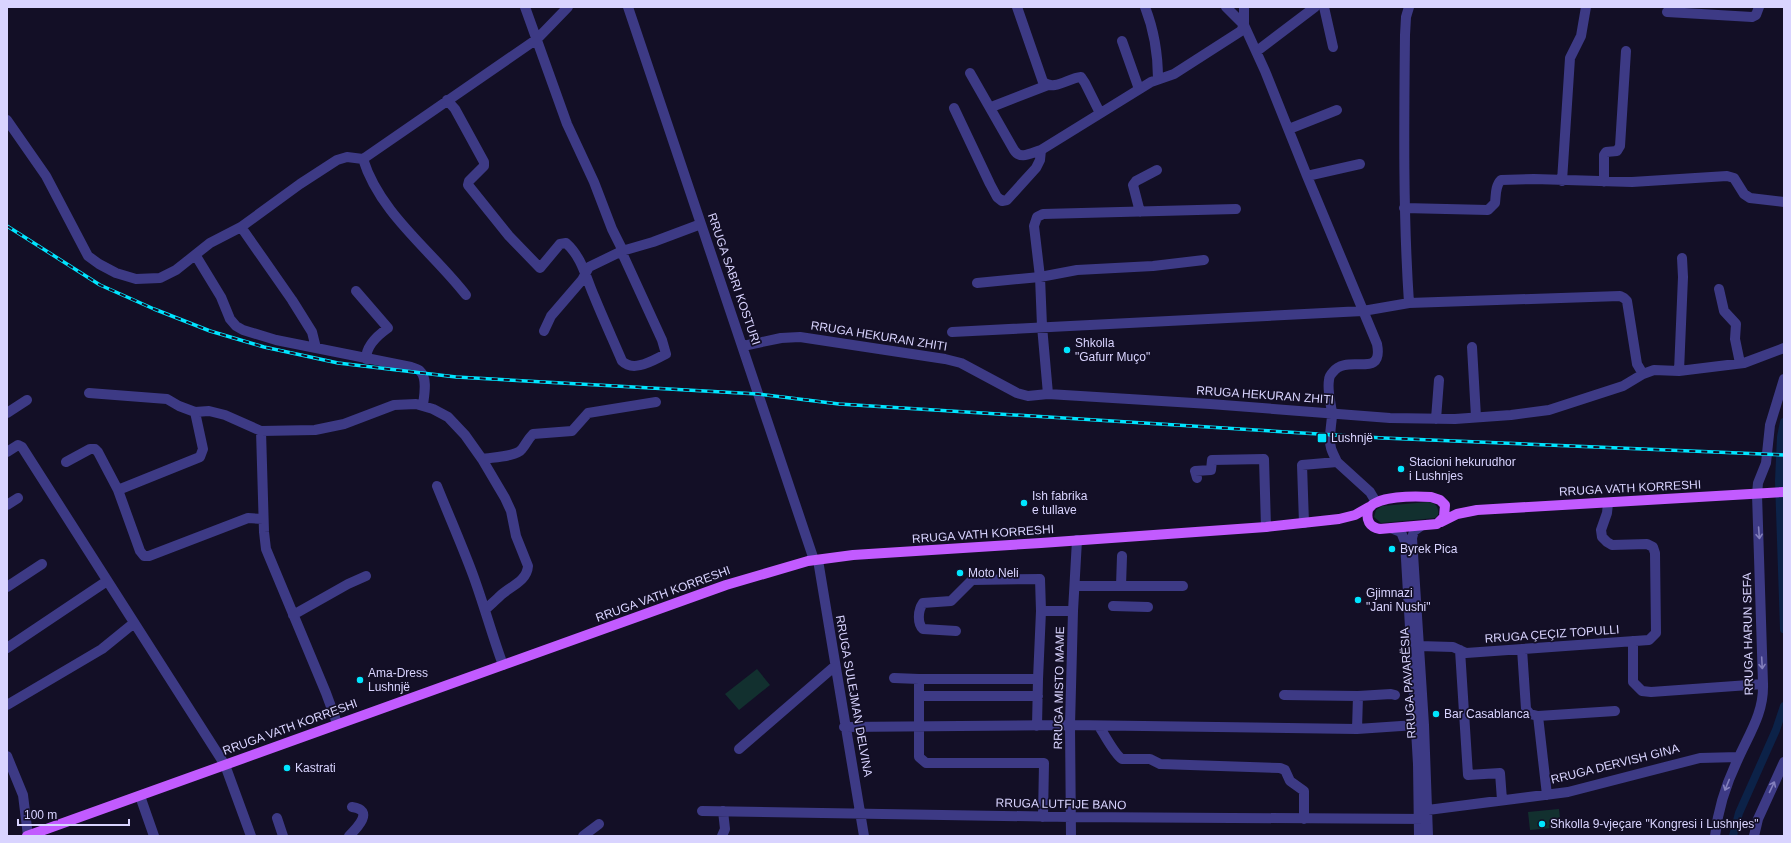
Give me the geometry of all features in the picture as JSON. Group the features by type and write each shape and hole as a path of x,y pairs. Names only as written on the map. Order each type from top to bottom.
{"main road":[{"name":"RRUGA VATH KORRESHI","path":"1339,519 1359,521 1380,529 1435,525 1457,514 1477,510 1784,492"},
{"name":"RRUGA VATH KORRESHI","path":"27,836 337,723 726,585 779,568 838,557 1266,527 1304,523 1339,519 1355,515 1373,504 1398,498 1433,497 1460,507 1477,510"},
{"path":"1441,522 1444,517 1445,510 1445,505 1442,501"},
{"path":"1372,527 1367,518 1368,510 1373,504"}],"street":[{"path":"447,100 455,109 484,162 484,166 469,181 468,186 509,236 540,268 560,244 566,243 574,252 585,272 593,295 622,361 631,367 666,354 662,340 622,251 594,182 567,124 525,7"},
{"path":"7,120 46,176 88,256 116,273 136,279 160,278 176,270 196,256 210,243 241,227 300,184 337,160 347,157 363,159 537,39 568,7"},
{"name":"RRUGA SABRI KOSTURI","path":"628,7 816,560"},
{"path":"1017,7 1043,82 1053,86 1081,77 1100,113"},
{"path":"1145,7 1154,36 1158,63 1158,79"},
{"path":"1226,7 1247,32 1257,51 1380,354 1376,361 1371,364 1342,365 1333,371 1329,379 1328,391 1332,413 1330,447 1337,462 1370,492 1373,504"},
{"path":"1244,7 1247,32"},
{"path":"1257,51 1315,7"},
{"path":"1324,7 1333,47"},
{"path":"1409,7 1406,17 1405,36 1404,208 1409,303"},
{"path":"1562,180 1570,58 1581,36 1586,7"},
{"path":"1667,12 1752,17 1756,15 1759,7"},
{"path":"970,72 1017,154 1021,156 1041,150 1139,89 1158,79 1174,74 1241,31 1247,32"},
{"path":"1122,41 1139,89"},
{"path":"1604,182 1604,155 1606,152 1617,151 1620,146 1626,51"},
{"path":"994,106 1048,85"},
{"path":"954,108 990,184 997,197 1002,201 1007,200 1036,168 1040,160 1041,150"},
{"path":"1289,129 1337,110"},
{"path":"363,159 375,186 392,212 466,295"},
{"path":"1307,176 1360,164"},
{"path":"1140,212 1133,184 1157,170"},
{"path":"1404,208 1488,210 1496,203 1496,190 1498,183 1501,180 1604,182 1676,180 1727,176 1734,178 1744,194 1750,198 1784,202"},
{"path":"1048,394 1042,326 1040,277 1034,226 1037,217 1043,214 1236,209"},
{"path":"544,331 550,316 582,280 589,267 622,251 654,242 701,224"},
{"path":"241,227 292,300 312,332 316,348"},
{"path":"196,256 221,297 230,320 236,326 243,330 276,340 366,359 411,366 420,371 426,391 423,405"},
{"path":"1679,371 1683,291 1682,258"},
{"path":"977,283 1040,277 1077,270 1153,266 1204,260"},
{"path":"1719,289 1724,311 1736,324 1735,339 1740,363"},
{"path":"356,291 388,328 378,336 370,346 366,353 366,359"},
{"path":"952,332 1042,326 1212,320 1363,311 1409,303 1620,296 1627,301 1637,364 1643,374"},
{"name":"RRUGA HEKURAN ZHITI","path":"743,346 781,338 800,337 945,359 961,364 1017,393 1028,396 1048,394 1390,418 1476,417 1549,410 1623,386 1643,374 1654,370 1679,371 1740,363 1784,348"},
{"path":"1472,347 1476,417"},
{"name":"RRUGA HARUN SEFA","path":"1715,836 1721,800 1760,712 1764,684 1761,494 1758,483 1765,467 1768,451 1769,430 1784,379"},
{"path":"1436,418 1439,380"},
{"path":"89,393 167,399 179,406 195,412 209,411 225,415 261,431 315,430 344,424 394,405 423,405 448,417 465,435 482,459 505,498 511,511 516,536 528,566 528,570 522,579 502,594 485,610"},
{"path":"7,413 27,400"},
{"path":"482,459 514,454 521,451 527,440 533,434 572,430 588,413 656,402"},
{"path":"118,490 200,457 203,449 195,412"},
{"path":"261,431 263,519 266,549 337,723"},
{"path":"7,452 18,445 22,447 134,623 224,765 251,836"},
{"path":"66,462 90,449 95,449 118,490 140,551 144,556 149,556 248,518 263,519"},
{"path":"1197,478 1195,471 1211,470 1212,460 1264,459 1266,527"},
{"path":"1304,523 1302,465 1337,462"},
{"path":"437,486 472,573 503,665"},
{"path":"7,505 18,498"},
{"path":"1608,503 1606,518 1601,530 1602,537 1606,542 1612,545 1647,544 1653,547 1655,553 1656,633 1649,640 1633,642"},
{"name":"RRUGA PAVARËSIA","path":"1421,526 1414,531 1412,538 1419,646 1423,814"},
{"name":"RRUGA PAVARËSIA","path":"1391,528 1401,532 1405,542 1423,814"},
{"name":"RRUGA MISTO MAME","path":"1071,836 1070,725 1073,611 1077,540"},
{"path":"1121,586 1122,556"},
{"name":"RRUGA SULEJMAN DELVINA","path":"816,560 864,836"},
{"path":"7,587 42,564"},
{"path":"293,614 348,584 366,576"},
{"path":"956,631 923,629 920,626 919,610 923,603 951,601 972,580 1040,580 1037,726"},
{"path":"7,648 107,581"},
{"path":"1075,586 1184,586"},
{"path":"1112,606 1148,607"},
{"path":"1040,611 1073,611"},
{"path":"7,705 102,649 134,623"},
{"name":"RRUGA ÇEÇIZ TOPULLI","path":"1419,646 1453,647 1466,653 1633,642 1633,682 1642,691 1651,692 1764,684"},
{"path":"1522,649 1526,709 1530,714 1538,716 1614,711"},
{"path":"1460,650 1468,775 1500,773 1502,800"},
{"path":"739,748 835,666"},
{"path":"894,678 955,680 1038,679"},
{"path":"919,679 919,757 926,763 1044,763 1043,817"},
{"path":"955,680 955,696"},
{"path":"1284,695 1395,695"},
{"path":"919,696 1038,696"},
{"path":"1357,729 1358,696"},
{"path":"1538,716 1547,795"},
{"path":"844,727 1070,725 1357,729 1416,725"},
{"path":"1099,726 1114,748 1115,753 1122,759 1150,759 1160,764 1280,768 1285,770 1290,782 1304,791 1304,818"},
{"path":"7,756 23,795 27,836"},
{"name":"RRUGA DERVISH GINA","path":"1423,814 1502,800 1547,795 1584,788 1688,760 1700,758 1739,757"},
{"path":"1754,836 1762,809 1784,762"},
{"path":"140,796 154,836"},
{"path":"349,836 361,823 363,817 362,811 358,807 352,806"},
{"name":"RRUGA LUTFIJE BANO","path":"702,811 1043,817 1304,818 1423,814"},
{"path":"722,836 725,829 723,811"},
{"path":"1419,836 1423,814"},
{"path":"1423,814 1428,836"},
{"path":"277,818 283,836"},
{"path":"583,836 599,824"}],"green space":[{"path":"1428,502 1435,504 1438,510 1438,515 1435,518 1381,523 1374,517 1376,510 1382,506"},
{"path":"757,669 770,685 739,710 725,694"},
{"path":"1559,809 1561,827 1530,830 1528,812"}],"waterway":[{"path":"1784,422 1781,437 1779,481 1784,629"},
{"path":"1733,836 1739,813 1776,730 1784,706"}],"railway":[{"path":"7,226 100,285 154,309 210,331 264,347 338,363 456,377 758,394 839,404 1383,438 1784,455"}],"place":[{"name":"Shkolla \"Gafurr Muço\"","path":"1067,350"},
{"name":"Lushnjë","path":"1322,438"},
{"name":"Stacioni hekurudhor i Lushnjes","path":"1401,469"},
{"name":"Ish fabrika e tullave","path":"1024,503"},
{"name":"Byrek Pica","path":"1392,549"},
{"name":"Moto Neli","path":"960,573"},
{"name":"Gjimnazi \"Jani Nushi\"","path":"1358,600"},
{"name":"Ama-Dress Lushnjë","path":"360,680"},
{"name":"Bar Casablanca","path":"1436,714"},
{"name":"Kastrati","path":"287,768"},
{"name":"Shkolla 9-vjeçare \"Kongresi i Lushnjes\"","path":"1542,824"}]}
